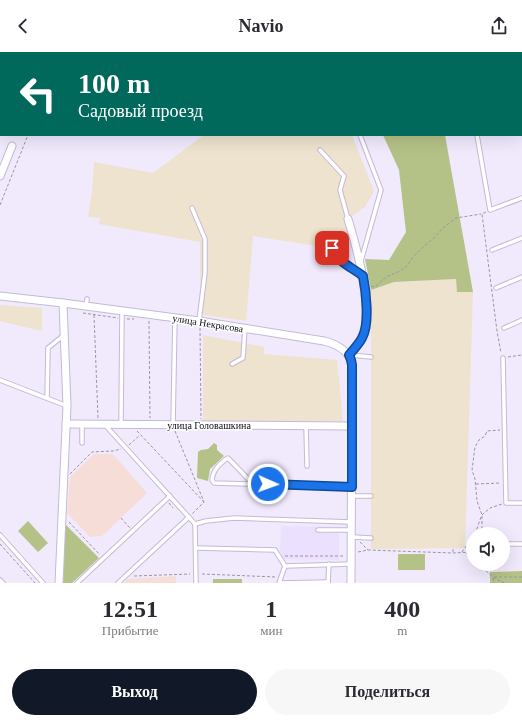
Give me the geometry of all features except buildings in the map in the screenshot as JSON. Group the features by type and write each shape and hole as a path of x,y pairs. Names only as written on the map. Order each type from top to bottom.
{"street":[{"path":"0,176 12,146"},
{"path":"348,218 363,276 365,288 366,322 363,337 349,355 352,365 352,522 354,535 352,583"},
{"name":"улица Некрасова","path":"0,296 64,303 86,302 94,307 199,321 324,341 335,344 349,355"},
{"path":"59,583 67,406 64,303"},
{"name":"улица Головашкина","path":"66,424 306,426 336,424 352,426"}],"lane":[{"path":"360,136 381,190 360,266"},
{"path":"477,136 490,210 522,198"},
{"path":"320,150 344,176 340,190 348,218"},
{"path":"192,208 205,239 204,273 199,321"},
{"path":"492,250 522,238"},
{"path":"332,248 335,255 342,263 363,276"},
{"path":"496,288 522,278"},
{"path":"121,424 122,311"},
{"path":"173,425 175,318"},
{"path":"504,328 522,320"},
{"path":"232,364 243,358 245,328"},
{"path":"47,398 48,348 65,334"},
{"path":"349,355 371,358"},
{"path":"503,358 506,503 522,503"},
{"path":"0,380 67,406"},
{"path":"82,424 82,443"},
{"path":"101,424 126,448 195,524 196,583"},
{"path":"306,426 307,466"},
{"path":"253,484 228,458 215,469 213,473 212,480 214,483 352,487"},
{"path":"63,500 69,494"},
{"path":"77,583 170,496"},
{"path":"352,496 371,496"},
{"path":"118,583 188,517"},
{"path":"195,524 206,521 234,518 352,522"},
{"path":"318,530 371,538"},
{"path":"0,534 43,583"},
{"path":"510,544 522,544"},
{"path":"196,548 275,550 285,566"},
{"path":"285,566 280,583 328,582 329,564"},
{"path":"285,566 352,564"},
{"path":"0,580 3,583"}],"path":[{"path":"0,205 28,136"},
{"path":"365,288 376,286 386,277 407,266 413,257 423,247 456,218 482,214 490,210"},
{"path":"482,214 497,331 503,358 522,354"},
{"path":"94,307 101,424"},
{"path":"148,314 150,425"},
{"path":"199,321 201,426"},
{"path":"132,425 204,502"},
{"path":"173,425 204,502"},
{"path":"482,527 482,515 477,501 472,470 474,452 479,440 487,431 505,429"},
{"path":"67,477 92,452 113,451 126,448 141,434"},
{"path":"475,484 506,483"},
{"path":"188,517 204,502"},
{"path":"478,527 482,515 490,508 506,503"},
{"path":"65,518 104,558"},
{"path":"121,518 132,531"},
{"path":"354,535 368,550"},
{"path":"0,544 35,583"},
{"path":"453,553 454,548"},
{"path":"461,553 466,548"},
{"path":"356,553 368,550 453,553 466,552"},
{"path":"282,556 346,556"},
{"path":"486,571 493,578 504,583"},
{"path":"125,576 196,574 281,577"},
{"path":"493,578 522,577"},
{"path":"493,578 494,583"}],"shaded area":[{"path":"203,136 352,136 374,191 365,207 345,221 348,236 336,238 336,249 253,236 246,321 197,314 200,290 200,242 99,224 100,218 88,217 92,192 94,162 153,173"},
{"path":"456,279 457,292 473,292 465,548 371,549 371,290 394,282"},
{"path":"0,305 42,308 42,331 0,321"},
{"path":"203,335 264,347 264,354 337,360 343,421 203,422"},
{"path":"94,454 113,454 147,493 102,536 90,537 67,513 70,477"},
{"path":"281,526 339,527 339,560 284,559 280,551"},
{"path":"176,576 176,583 124,583 128,579"}],"green space":[{"path":"383,136 445,136 473,292 457,292 456,279 394,282 371,290 365,259 389,260 406,232 399,170"},
{"path":"214,443 217,445 217,450 224,456 210,469 208,481 197,478 198,452 208,449"},
{"path":"28,521 48,543 38,552 18,531"},
{"path":"65,524 99,558 72,583 63,583"},
{"path":"398,554 425,554 425,570 398,570"},
{"path":"522,571 522,583 490,583 490,572"},
{"path":"213,579 242,579 242,583 213,583"}],"route":[{"path":"268,484 352,487 352,365 349,355 363,337 366,322 365,288 363,276 342,263 335,255 332,248"}]}
